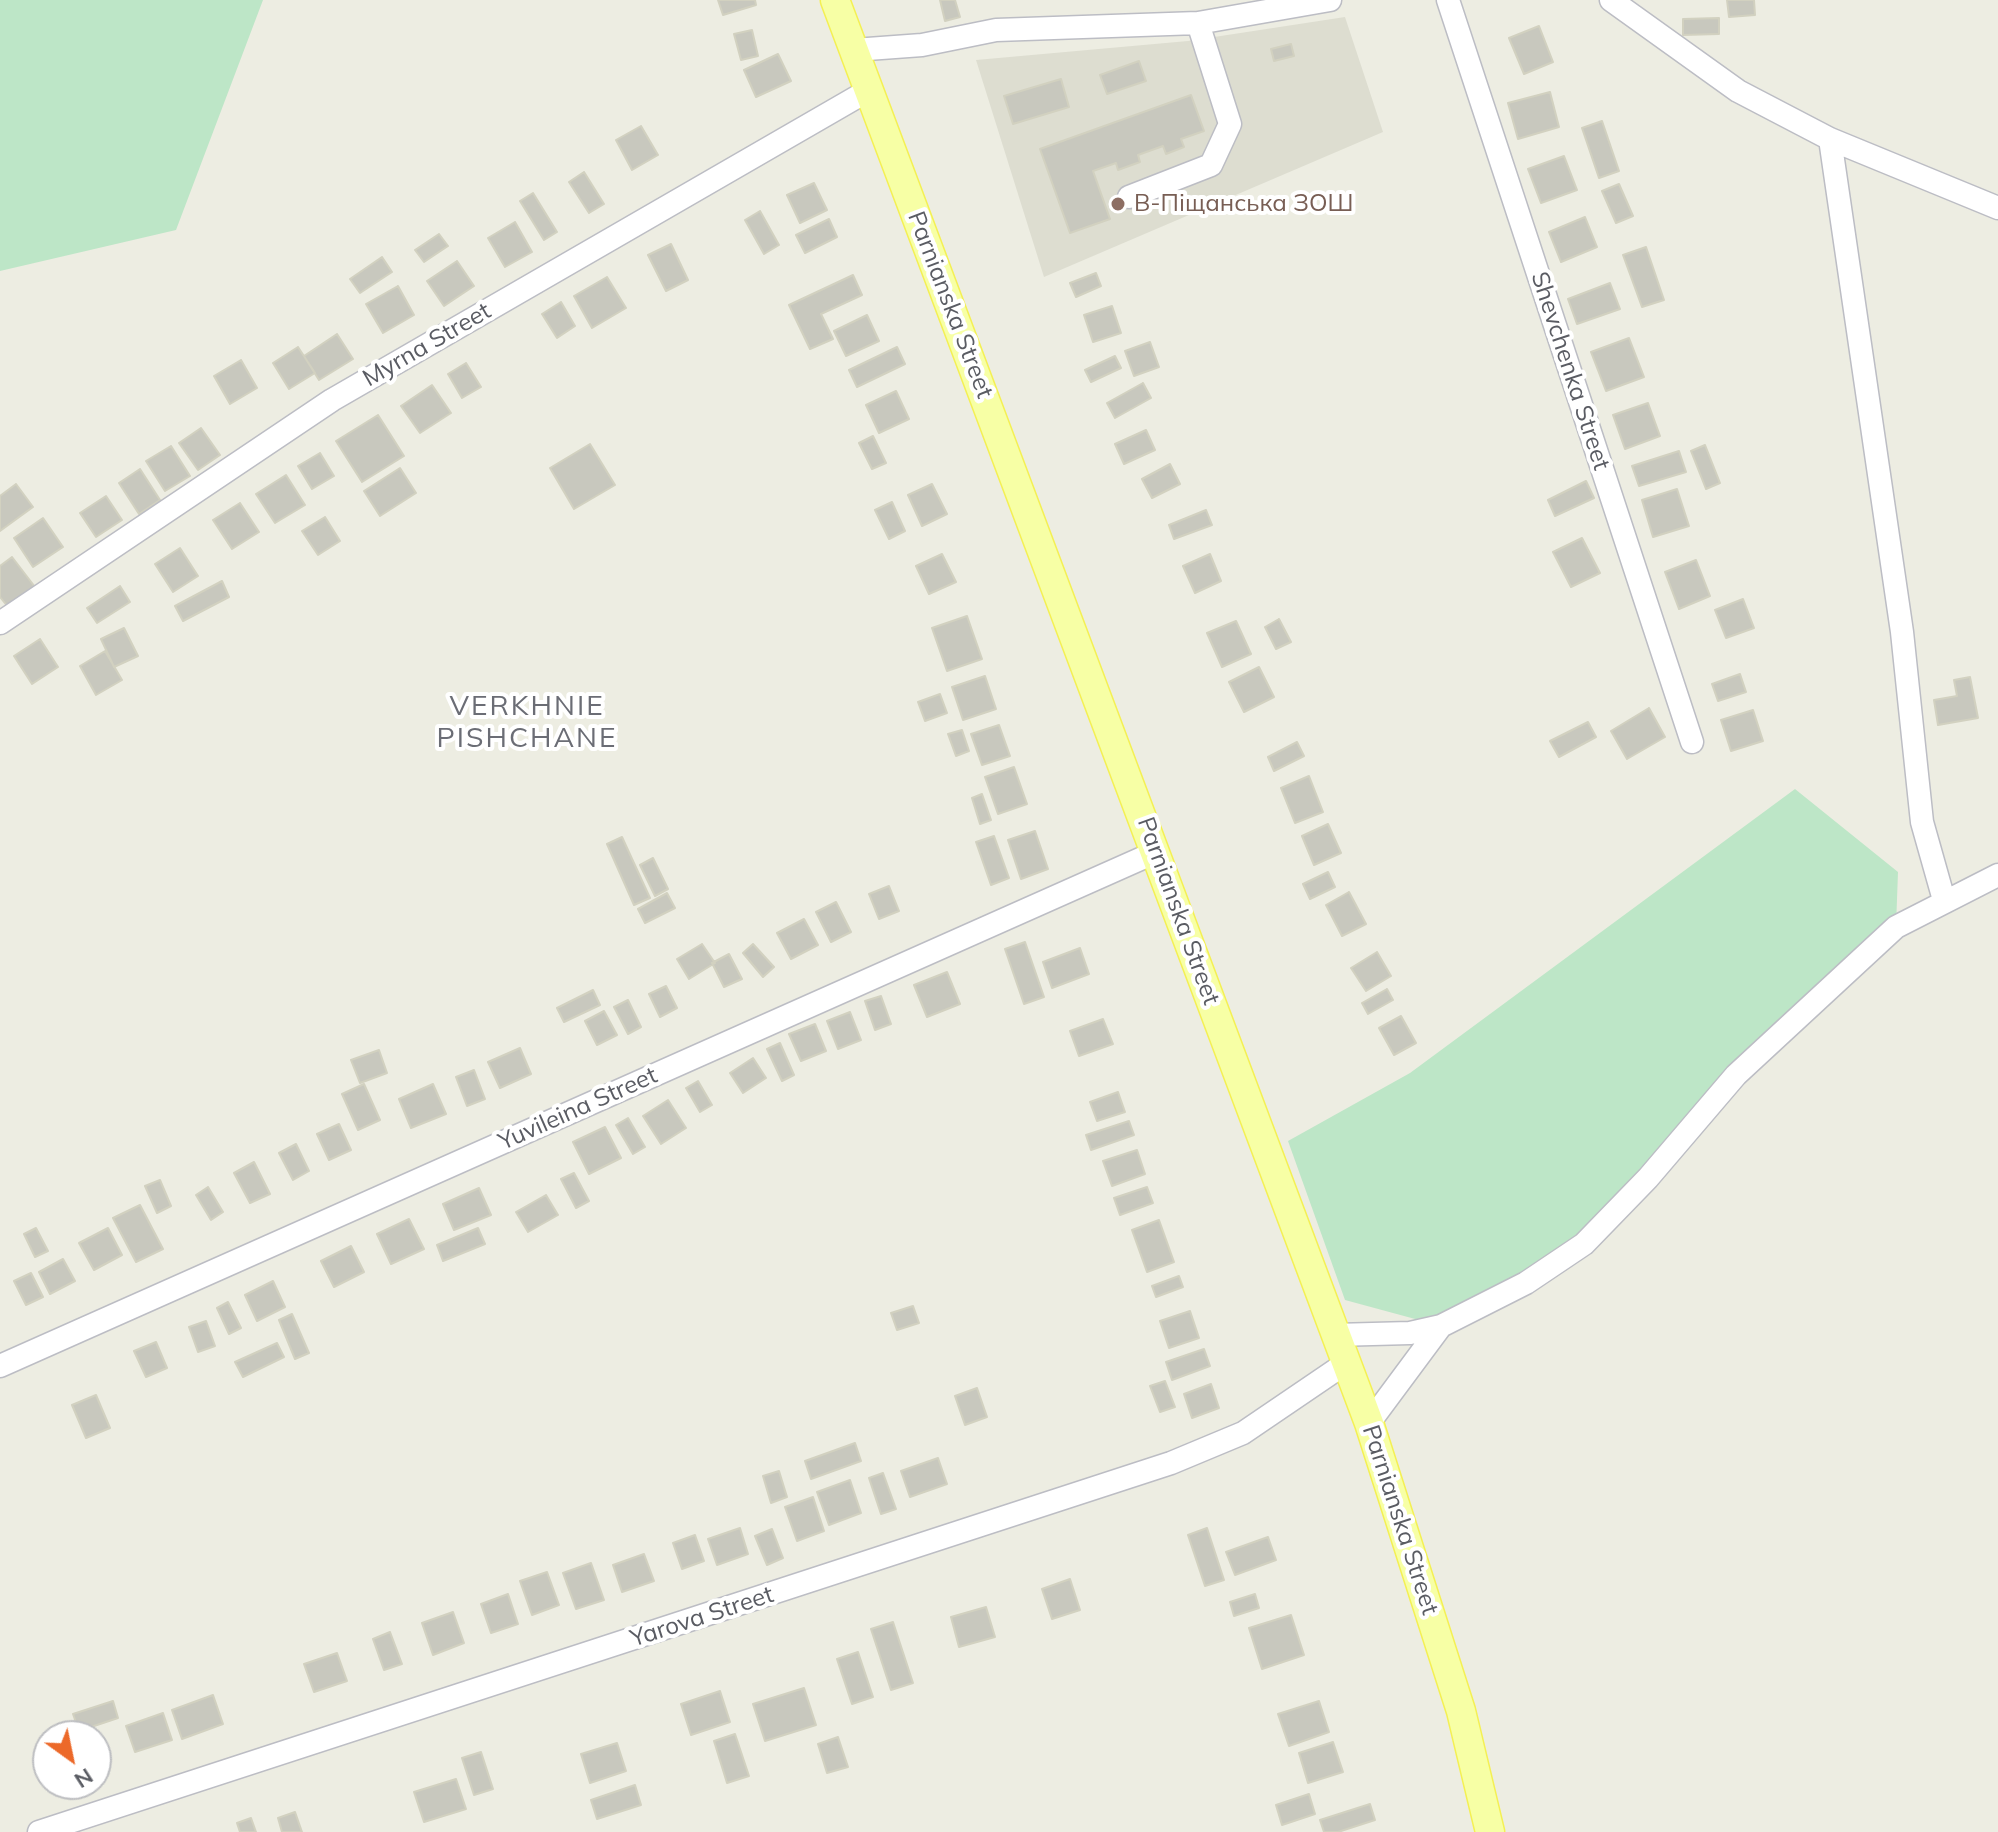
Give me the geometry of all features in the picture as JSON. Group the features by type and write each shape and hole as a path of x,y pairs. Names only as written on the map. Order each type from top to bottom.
{"main road":[{"name":"Parnianska Street","path":"835,0 1369,1423 1461,1711 1490,1832"}],"street":[{"path":"854,50 922,45 996,30 1198,23 1330,0"},
{"name":"Shevchenka Street","path":"1448,0 1692,742"},
{"path":"1611,0 1738,91 1830,139 1998,208"},
{"path":"1129,197 1211,165 1230,124 1198,23"},
{"name":"Myrna Street","path":"0,623 332,400 869,90"},
{"path":"1830,139 1900,617 1922,822 1944,900"},
{"name":"Yuvileina Street","path":"0,1366 1156,852"},
{"path":"1335,1335 1410,1333 1441,1326 1526,1283 1584,1244 1648,1178 1736,1075 1896,927 1998,875"},
{"path":"1369,1423 1441,1326"},
{"name":"Yarova Street","path":"39,1832 1171,1463 1243,1433 1346,1363"}],"shaded area":[{"name":"В-Піщанська ЗОШ","path":"1345,17 1383,132 1044,277 976,60 1188,41"}],"green space":[{"path":"0,0 263,0 176,230 0,271"},
{"path":"1795,789 1898,872 1896,927 1584,1244 1441,1326 1345,1300 1288,1141 1410,1073"}],"building":[{"path":"718,0 755,0 756,5 723,15"},
{"path":"940,0 955,0 960,17 945,21"},
{"path":"1727,0 1754,0 1755,15 1729,17"},
{"path":"1719,18 1719,34 1683,35 1683,19"},
{"path":"1539,26 1553,62 1524,74 1509,38"},
{"path":"752,30 758,56 741,60 734,34"},
{"path":"1291,44 1294,56 1274,61 1271,49"},
{"path":"778,54 791,81 756,97 744,70"},
{"path":"1139,61 1146,81 1107,94 1100,75"},
{"path":"1061,79 1069,107 1013,124 1004,96"},
{"path":"1550,92 1559,127 1518,139 1508,103"},
{"path":"1191,95 1204,131 1181,139 1184,147 1166,154 1163,146 1138,155 1140,162 1118,170 1116,163 1093,171 1110,219 1070,233 1040,149"},
{"path":"1602,121 1619,171 1599,178 1582,128"},
{"path":"641,126 658,155 632,170 616,140"},
{"path":"1564,156 1577,190 1541,203 1528,169"},
{"path":"584,172 604,204 589,213 569,182"},
{"path":"814,183 827,210 800,223 787,195"},
{"path":"1619,184 1633,216 1616,223 1602,191"},
{"path":"533,193 557,232 544,240 520,201"},
{"path":"760,211 779,245 764,254 745,220"},
{"path":"1585,217 1597,247 1561,262 1549,232"},
{"path":"829,219 837,237 805,253 796,235"},
{"path":"515,222 532,252 505,267 488,238"},
{"path":"439,234 448,246 424,262 415,250"},
{"path":"671,244 688,280 666,291 648,255"},
{"path":"1646,247 1664,300 1642,307 1623,255"},
{"path":"382,257 392,272 360,293 350,279"},
{"path":"457,261 474,286 444,306 427,281"},
{"path":"1096,273 1101,286 1076,297 1070,283"},
{"path":"853,275 862,295 821,314 833,339 810,349 789,305"},
{"path":"607,277 626,308 592,328 574,296"},
{"path":"1610,283 1620,309 1577,324 1568,299"},
{"path":"398,286 414,315 383,333 366,304"},
{"path":"561,302 575,326 557,338 542,314"},
{"path":"1112,306 1121,333 1093,342 1084,315"},
{"path":"867,315 879,341 846,356 834,331"},
{"path":"337,334 353,359 319,380 304,356"},
{"path":"1629,338 1644,377 1606,391 1591,352"},
{"path":"1150,342 1159,367 1134,376 1125,351"},
{"path":"298,347 315,373 289,389 273,363"},
{"path":"897,347 905,364 857,387 849,370"},
{"path":"1115,356 1121,368 1091,382 1085,370"},
{"path":"241,360 257,388 230,404 214,376"},
{"path":"466,363 481,387 462,398 448,374"},
{"path":"1143,383 1151,398 1115,418 1107,403"},
{"path":"432,385 451,413 420,433 401,406"},
{"path":"896,391 909,419 879,433 866,405"},
{"path":"1648,403 1660,436 1625,449 1613,415"},
{"path":"378,415 404,456 362,482 336,441"},
{"path":"201,428 220,455 198,470 179,443"},
{"path":"1146,430 1155,450 1124,464 1115,444"},
{"path":"873,436 886,463 872,469 859,443"},
{"path":"590,444 615,485 574,509 550,468"},
{"path":"1705,445 1720,483 1706,489 1691,451"},
{"path":"171,446 190,476 165,491 146,461"},
{"path":"1679,451 1686,472 1639,486 1632,466"},
{"path":"320,453 334,476 312,489 298,466"},
{"path":"1170,464 1180,484 1152,498 1142,479"},
{"path":"400,468 416,493 380,516 364,491"},
{"path":"140,469 160,500 139,514 119,483"},
{"path":"286,475 305,505 275,523 256,494"},
{"path":"1586,481 1594,498 1555,516 1548,500"},
{"path":"16,484 33,507 0,531 0,496"},
{"path":"932,484 947,514 922,526 908,495"},
{"path":"1677,489 1689,526 1653,537 1642,500"},
{"path":"106,496 122,520 96,537 80,513"},
{"path":"892,502 905,531 889,539 875,510"},
{"path":"240,503 259,532 232,549 213,520"},
{"path":"1206,510 1212,525 1174,539 1169,525"},
{"path":"325,517 340,541 318,555 302,531"},
{"path":"43,518 63,547 33,567 14,538"},
{"path":"1582,538 1600,573 1571,587 1553,552"},
{"path":"180,548 198,576 173,592 155,564"},
{"path":"942,554 956,582 929,594 916,566"},
{"path":"1210,554 1221,581 1195,593 1183,566"},
{"path":"12,557 35,587 8,607 0,597 0,566"},
{"path":"1696,560 1710,596 1679,609 1665,572"},
{"path":"222,581 229,597 183,621 175,606"},
{"path":"120,586 130,602 97,623 87,608"},
{"path":"1743,599 1754,628 1726,638 1715,610"},
{"path":"967,616 982,659 947,671 932,628"},
{"path":"1279,619 1291,642 1276,649 1265,627"},
{"path":"1236,621 1251,654 1222,667 1207,633"},
{"path":"124,628 138,656 114,667 101,639"},
{"path":"40,639 58,667 32,684 14,656"},
{"path":"105,651 122,680 96,695 80,666"},
{"path":"1259,667 1274,697 1244,712 1229,682"},
{"path":"1740,674 1746,692 1718,701 1712,684"},
{"path":"985,676 996,709 963,720 952,687"},
{"path":"1970,677 1978,718 1938,725 1934,700 1957,696 1954,680"},
{"path":"940,694 947,713 925,721 918,702"},
{"path":"1649,708 1665,737 1627,759 1611,731"},
{"path":"1753,710 1763,741 1731,751 1721,720"},
{"path":"1588,722 1596,737 1559,757 1550,741"},
{"path":"999,725 1010,756 982,765 971,734"},
{"path":"962,730 969,751 956,756 948,734"},
{"path":"1297,742 1304,756 1274,771 1268,757"},
{"path":"1014,767 1027,804 998,814 985,777"},
{"path":"1309,776 1323,812 1295,823 1281,788"},
{"path":"982,794 991,820 980,824 972,798"},
{"path":"1328,824 1341,853 1314,865 1302,836"},
{"path":"1035,831 1048,869 1021,879 1008,840"},
{"path":"994,836 1009,878 991,885 976,842"},
{"path":"622,837 650,898 634,905 607,844"},
{"path":"653,858 668,889 655,896 640,865"},
{"path":"1328,872 1335,887 1310,899 1303,884"},
{"path":"889,886 899,911 879,919 869,894"},
{"path":"1349,892 1366,924 1342,936 1326,905"},
{"path":"667,893 675,908 645,923 638,909"},
{"path":"836,902 851,932 831,942 816,912"},
{"path":"804,919 818,945 791,959 777,933"},
{"path":"1025,942 1044,997 1024,1004 1005,949"},
{"path":"702,944 715,963 689,979 677,959"},
{"path":"753,944 774,967 763,977 743,953"},
{"path":"1080,948 1089,974 1052,988 1043,962"},
{"path":"1377,952 1391,976 1366,991 1351,968"},
{"path":"729,954 742,979 724,987 712,963"},
{"path":"947,972 960,1004 927,1017 914,985"},
{"path":"666,986 677,1008 660,1017 649,994"},
{"path":"1387,989 1393,1000 1368,1014 1362,1003"},
{"path":"593,990 600,1005 564,1022 557,1008"},
{"path":"881,996 891,1024 875,1030 865,1001"},
{"path":"628,1000 641,1027 628,1034 614,1007"},
{"path":"604,1011 617,1035 597,1045 585,1021"},
{"path":"850,1012 861,1040 838,1049 827,1021"},
{"path":"1401,1016 1416,1043 1394,1055 1379,1028"},
{"path":"1103,1019 1113,1044 1079,1056 1070,1031"},
{"path":"815,1024 826,1051 801,1061 789,1034"},
{"path":"780,1043 794,1075 782,1081 767,1049"},
{"path":"520,1048 531,1074 500,1088 488,1062"},
{"path":"379,1050 387,1073 360,1083 351,1060"},
{"path":"753,1058 766,1078 743,1093 730,1073"},
{"path":"474,1070 485,1099 467,1106 456,1077"},
{"path":"698,1081 712,1105 700,1112 686,1088"},
{"path":"364,1084 380,1120 358,1130 342,1094"},
{"path":"433,1084 446,1114 411,1128 399,1099"},
{"path":"1118,1092 1125,1112 1097,1121 1090,1102"},
{"path":"668,1100 686,1128 661,1144 643,1116"},
{"path":"628,1118 645,1147 633,1154 616,1125"},
{"path":"1129,1121 1134,1135 1091,1150 1086,1135"},
{"path":"339,1124 351,1150 329,1160 317,1134"},
{"path":"605,1127 621,1158 589,1174 573,1142"},
{"path":"296,1144 309,1171 293,1180 279,1153"},
{"path":"1137,1150 1145,1174 1112,1186 1103,1161"},
{"path":"254,1162 270,1194 250,1203 234,1173"},
{"path":"574,1173 589,1201 576,1208 561,1179"},
{"path":"160,1180 171,1206 157,1213 145,1186"},
{"path":"208,1187 223,1212 211,1220 196,1195"},
{"path":"1147,1187 1153,1203 1120,1215 1114,1198"},
{"path":"479,1188 491,1215 454,1230 443,1204"},
{"path":"546,1195 558,1215 528,1232 516,1212"},
{"path":"140,1205 163,1249 136,1262 113,1218"},
{"path":"409,1219 424,1249 391,1264 377,1234"},
{"path":"1159,1220 1174,1262 1147,1272 1132,1230"},
{"path":"36,1228 48,1251 35,1257 24,1234"},
{"path":"108,1228 122,1255 94,1270 79,1243"},
{"path":"478,1228 485,1244 443,1261 437,1245"},
{"path":"351,1246 364,1272 334,1287 321,1261"},
{"path":"63,1259 75,1281 50,1294 39,1272"},
{"path":"31,1273 43,1297 26,1305 14,1281"},
{"path":"1179,1276 1183,1287 1156,1297 1152,1286"},
{"path":"273,1281 285,1307 257,1321 245,1295"},
{"path":"228,1302 241,1328 229,1334 217,1308"},
{"path":"913,1306 919,1323 897,1330 891,1313"},
{"path":"1190,1311 1199,1338 1169,1348 1160,1321"},
{"path":"292,1314 309,1353 295,1359 279,1320"},
{"path":"206,1321 215,1346 198,1352 189,1327"},
{"path":"156,1342 167,1368 146,1377 134,1351"},
{"path":"277,1343 284,1357 243,1377 235,1362"},
{"path":"1204,1349 1210,1366 1172,1380 1166,1362"},
{"path":"1165,1381 1175,1407 1160,1412 1150,1386"},
{"path":"1211,1384 1219,1408 1192,1418 1184,1394"},
{"path":"977,1388 987,1417 965,1425 955,1396"},
{"path":"96,1395 110,1428 86,1438 72,1405"},
{"path":"855,1443 861,1461 811,1479 805,1461"},
{"path":"938,1458 947,1484 910,1497 901,1471"},
{"path":"779,1471 787,1497 771,1503 763,1476"},
{"path":"883,1473 896,1509 881,1514 869,1478"},
{"path":"850,1480 861,1513 829,1525 817,1492"},
{"path":"813,1497 824,1531 797,1541 785,1507"},
{"path":"740,1528 748,1554 717,1565 708,1539"},
{"path":"1207,1528 1224,1580 1205,1586 1188,1535"},
{"path":"772,1529 783,1558 767,1565 755,1536"},
{"path":"695,1535 704,1561 682,1569 673,1543"},
{"path":"1268,1537 1276,1560 1235,1575 1226,1552"},
{"path":"644,1554 654,1581 622,1592 613,1565"},
{"path":"591,1563 604,1600 576,1609 563,1573"},
{"path":"547,1572 559,1605 532,1615 520,1581"},
{"path":"1070,1579 1080,1610 1052,1619 1042,1589"},
{"path":"508,1594 518,1624 491,1633 481,1604"},
{"path":"1255,1594 1259,1608 1234,1616 1230,1602"},
{"path":"986,1607 995,1637 959,1647 951,1617"},
{"path":"453,1612 464,1643 433,1655 422,1623"},
{"path":"1291,1615 1304,1655 1262,1669 1249,1628"},
{"path":"893,1622 913,1683 891,1690 871,1629"},
{"path":"390,1632 402,1664 384,1670 373,1639"},
{"path":"858,1652 873,1697 852,1704 837,1659"},
{"path":"337,1653 347,1681 314,1692 304,1664"},
{"path":"804,1688 816,1725 765,1741 753,1704"},
{"path":"720,1691 730,1722 691,1735 681,1704"},
{"path":"213,1695 223,1724 182,1739 172,1710"},
{"path":"113,1701 118,1718 75,1720 73,1714"},
{"path":"1319,1701 1329,1732 1289,1746 1278,1714"},
{"path":"163,1713 172,1740 135,1752 126,1726"},
{"path":"735,1734 749,1776 727,1783 714,1741"},
{"path":"838,1737 848,1767 827,1773 818,1744"},
{"path":"1333,1742 1343,1772 1308,1783 1299,1753"},
{"path":"617,1743 626,1771 590,1783 581,1754"},
{"path":"481,1752 493,1789 474,1795 462,1758"},
{"path":"456,1779 466,1809 424,1822 414,1792"},
{"path":"635,1785 641,1805 597,1819 591,1800"},
{"path":"1309,1794 1315,1814 1282,1825 1276,1805"},
{"path":"1370,1804 1375,1820 1338,1832 1324,1832 1320,1820"},
{"path":"295,1812 302,1832 282,1832 278,1818"},
{"path":"251,1818 256,1832 240,1832 237,1823"}],"place":[{"name":"В-Піщанська ЗОШ","path":"1118,204"}],"district":[{"name":"VERKHNIE PISHCHANE","path":"527,723"}]}
